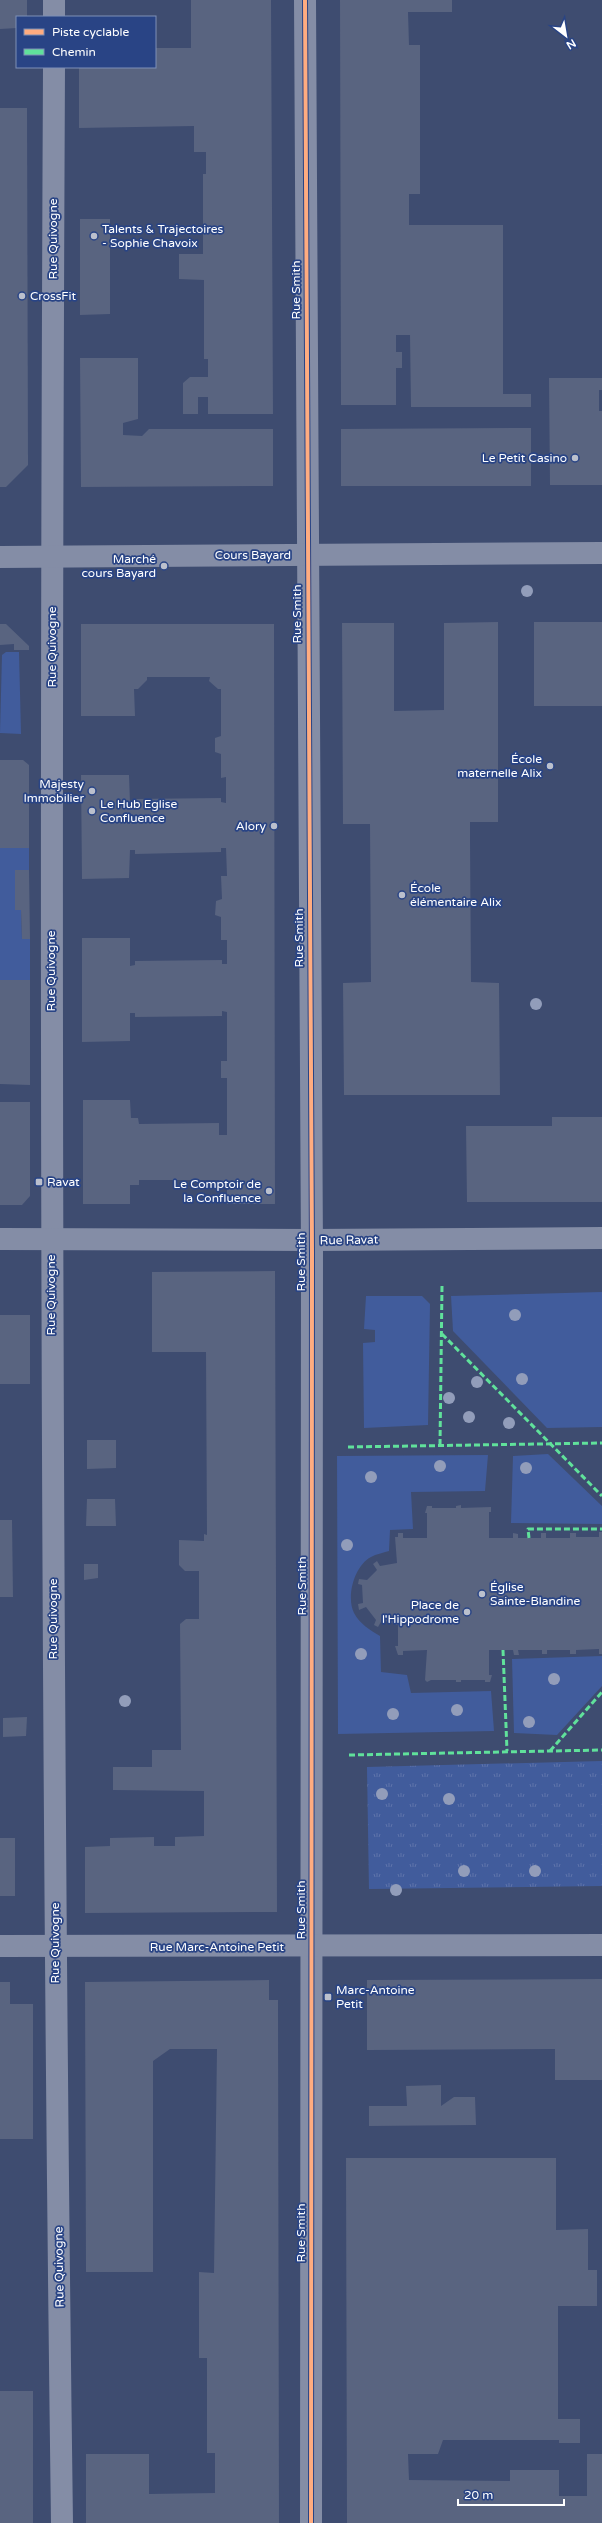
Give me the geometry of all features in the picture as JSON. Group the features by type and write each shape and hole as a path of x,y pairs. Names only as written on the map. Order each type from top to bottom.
{"street":[{"path":"54,0 54,16"},
{"name":"Rue Smith","path":"305,0 311,1240 311,2523"},
{"name":"Rue Quivogne","path":"54,68 50,1238 54,1947 62,2523"},
{"name":"Cours Bayard","path":"0,557 602,553"},
{"name":"Rue Ravat","path":"0,1238 311,1240 602,1238"},
{"name":"Rue Marc-Antoine Petit","path":"0,1946 602,1945"}],"green space":[{"path":"6,652 19,652 21,734 0,733 2,655"},
{"path":"0,848 29,848 29,870 16,870 15,910 21,910 22,939 30,939 30,980 0,980"},
{"path":"602,1292 602,1427 547,1428 453,1331 451,1296"},
{"path":"366,1296 422,1296 430,1304 428,1425 364,1428 363,1343 375,1342 375,1330 364,1329"},
{"path":"548,1454 602,1506 602,1524 511,1523 513,1456"},
{"path":"488,1455 485,1491 411,1492 413,1529 390,1530 389,1551 371,1557 360,1567 353,1582 351,1599 356,1617 380,1636 381,1672 407,1675 411,1693 491,1691 494,1731 338,1734 337,1456"},
{"path":"602,1656 602,1686 557,1735 514,1733 512,1659"},
{"path":"602,1761 602,1886 369,1889 367,1767"}],"building":[{"path":"0,0 27,0 27,16 16,16 16,28 0,29"},
{"path":"191,0 271,0 273,414 208,414 208,397 198,397 198,414 183,414 183,383 190,377 208,377 208,359 204,359 204,280 179,279 179,254 203,254 203,174 206,174 206,152 194,152 194,126 79,128 79,68 156,68 156,48 191,48"},
{"path":"340,0 452,0 452,12 408,12 409,45 420,45 420,194 409,194 409,225 503,225 503,394 531,394 531,407 411,407 410,335 396,335 396,352 402,352 402,368 396,368 396,405 341,405"},
{"path":"0,108 27,108 28,465 6,487 0,487"},
{"path":"80,219 110,219 110,314 80,315"},
{"path":"80,358 138,358 138,419 123,423 123,435 142,436 149,429 273,429 273,486 81,487"},
{"path":"549,378 602,378 602,390 599,390 599,411 602,411 602,485 550,485"},
{"path":"531,428 531,486 341,486 341,429"},
{"path":"498,622 498,822 470,822 470,838 471,982 499,983 500,1095 344,1095 343,983 371,982 370,824 343,824 342,623 394,623 394,711 444,710 444,623"},
{"path":"534,622 602,622 602,706 534,706"},
{"path":"0,624 6,624 29,646 29,650 14,650 14,644 0,645"},
{"path":"81,624 274,624 275,1204 227,1204 227,1185 219,1185 219,1180 139,1180 139,1185 130,1185 130,1204 83,1204 83,1100 130,1100 131,1118 138,1118 139,1124 219,1123 219,1135 227,1135 227,1078 221,1078 221,1061 227,1061 227,1012 222,1011 222,1016 135,1017 135,1013 130,1013 130,1041 82,1042 82,938 130,938 130,966 135,965 135,961 222,960 222,964 227,964 227,940 221,940 221,917 215,915 216,901 222,899 221,876 227,876 226,848 221,848 221,852 135,854 135,850 130,850 129,878 82,879 81,775 129,775 130,803 134,803 135,799 221,798 221,802 226,803 226,777 221,778 221,754 215,752 215,738 221,736 221,689 218,689 209,681 210,677 147,677 147,680 138,689 134,689 135,716 81,716"},
{"path":"0,760 23,760 29,765 29,848 0,848"},
{"path":"15,870 29,870 30,939 22,939 21,910 15,910"},
{"path":"0,980 30,980 30,1085 0,1084"},
{"path":"0,1102 30,1102 30,1196 22,1205 0,1205"},
{"path":"552,1117 602,1117 602,1202 467,1202 466,1126 552,1126"},
{"path":"275,1271 277,1912 85,1913 85,1847 110,1846 110,1838 154,1837 154,1846 175,1846 175,1837 204,1836 204,1791 113,1790 113,1767 152,1767 152,1750 181,1750 180,1624 186,1619 199,1619 199,1571 185,1571 179,1565 179,1540 204,1541 204,1534 207,1535 206,1352 152,1352 152,1272"},
{"path":"0,1315 30,1315 30,1384 0,1384"},
{"path":"87,1440 116,1440 116,1468 87,1469"},
{"path":"87,1499 115,1499 116,1526 86,1526"},
{"name":"Église Sainte-Blandine","path":"461,1505 461,1508 491,1507 491,1512 489,1512 489,1538 513,1538 513,1533 518,1534 518,1538 541,1538 541,1533 546,1533 546,1538 570,1538 570,1533 576,1533 576,1537 599,1537 599,1532 602,1532 602,1654 599,1654 599,1649 576,1650 576,1654 570,1654 570,1650 547,1650 547,1654 542,1654 542,1650 518,1650 519,1655 514,1655 513,1650 489,1650 489,1675 492,1675 490,1682 485,1682 485,1680 461,1680 461,1682 456,1682 456,1680 431,1680 427,1682 425,1680 427,1650 403,1651 403,1655 398,1655 395,1646 398,1646 398,1625 382,1620 378,1627 374,1625 376,1620 366,1607 359,1610 358,1604 363,1603 362,1585 358,1584 359,1579 367,1580 377,1570 373,1564 377,1561 380,1566 397,1563 395,1537 398,1537 398,1533 403,1533 403,1538 427,1538 427,1513 425,1513 427,1506 432,1506 432,1508 456,1508 456,1506"},
{"path":"0,1520 12,1520 13,1597 0,1597"},
{"path":"84,1564 98,1564 98,1578 84,1580"},
{"path":"27,1717 26,1736 3,1737 3,1718"},
{"path":"0,1838 15,1838 15,1896 0,1896"},
{"path":"602,1979 602,2080 555,2080 555,2049 367,2050 367,1980"},
{"path":"269,1980 269,2000 278,2000 279,2523 86,2523 86,2454 149,2454 149,2494 215,2493 215,2453 207,2453 207,2358 199,2358 199,2272 214,2273 217,2049 170,2049 153,2061 153,2272 86,2272 85,1982"},
{"path":"0,1982 10,1982 10,2004 33,2004 33,2139 0,2139"},
{"path":"441,2085 441,2106 454,2097 475,2097 476,2125 369,2126 369,2106 407,2106 406,2086"},
{"path":"346,2158 556,2158 556,2230 588,2229 588,2270 597,2270 597,2306 558,2306 558,2419 580,2419 580,2443 559,2443 559,2440 443,2440 438,2454 408,2454 409,2480 510,2481 510,2470 559,2470 559,2496 587,2496 587,2454 602,2454 602,2523 347,2523"},
{"path":"0,2391 33,2391 33,2523 0,2523"}],"marked path":[{"path":"440,1445 442,1286"},
{"path":"442,1334 602,1496"},
{"path":"348,1447 602,1443"},
{"path":"529,1538 528,1529 602,1529"},
{"path":"503,1650 507,1751"},
{"path":"550,1751 602,1692"},
{"path":"349,1755 602,1750"}],"cycle path":[{"path":"305,0 312,1252 311,2523"}],"place":[{"name":"Talents & Trajectoires - Sophie Chavoix","path":"94,236"},
{"name":"CrossFit","path":"22,296"},
{"name":"Le Petit Casino","path":"575,458"},
{"name":"Marché cours Bayard","path":"164,566"},
{"name":"École maternelle Alix","path":"550,766"},
{"name":"Majesty Immobilier","path":"92,791"},
{"name":"Le Hub Eglise Confluence","path":"92,811"},
{"name":"Alory","path":"274,826"},
{"name":"École élémentaire Alix","path":"402,895"},
{"name":"Ravat","path":"39,1182"},
{"name":"Le Comptoir de la Confluence","path":"269,1191"},
{"name":"Église Sainte-Blandine","path":"482,1594"},
{"name":"Place de l'Hippodrome","path":"467,1612"},
{"name":"Marc-Antoine Petit","path":"328,1997"}]}
